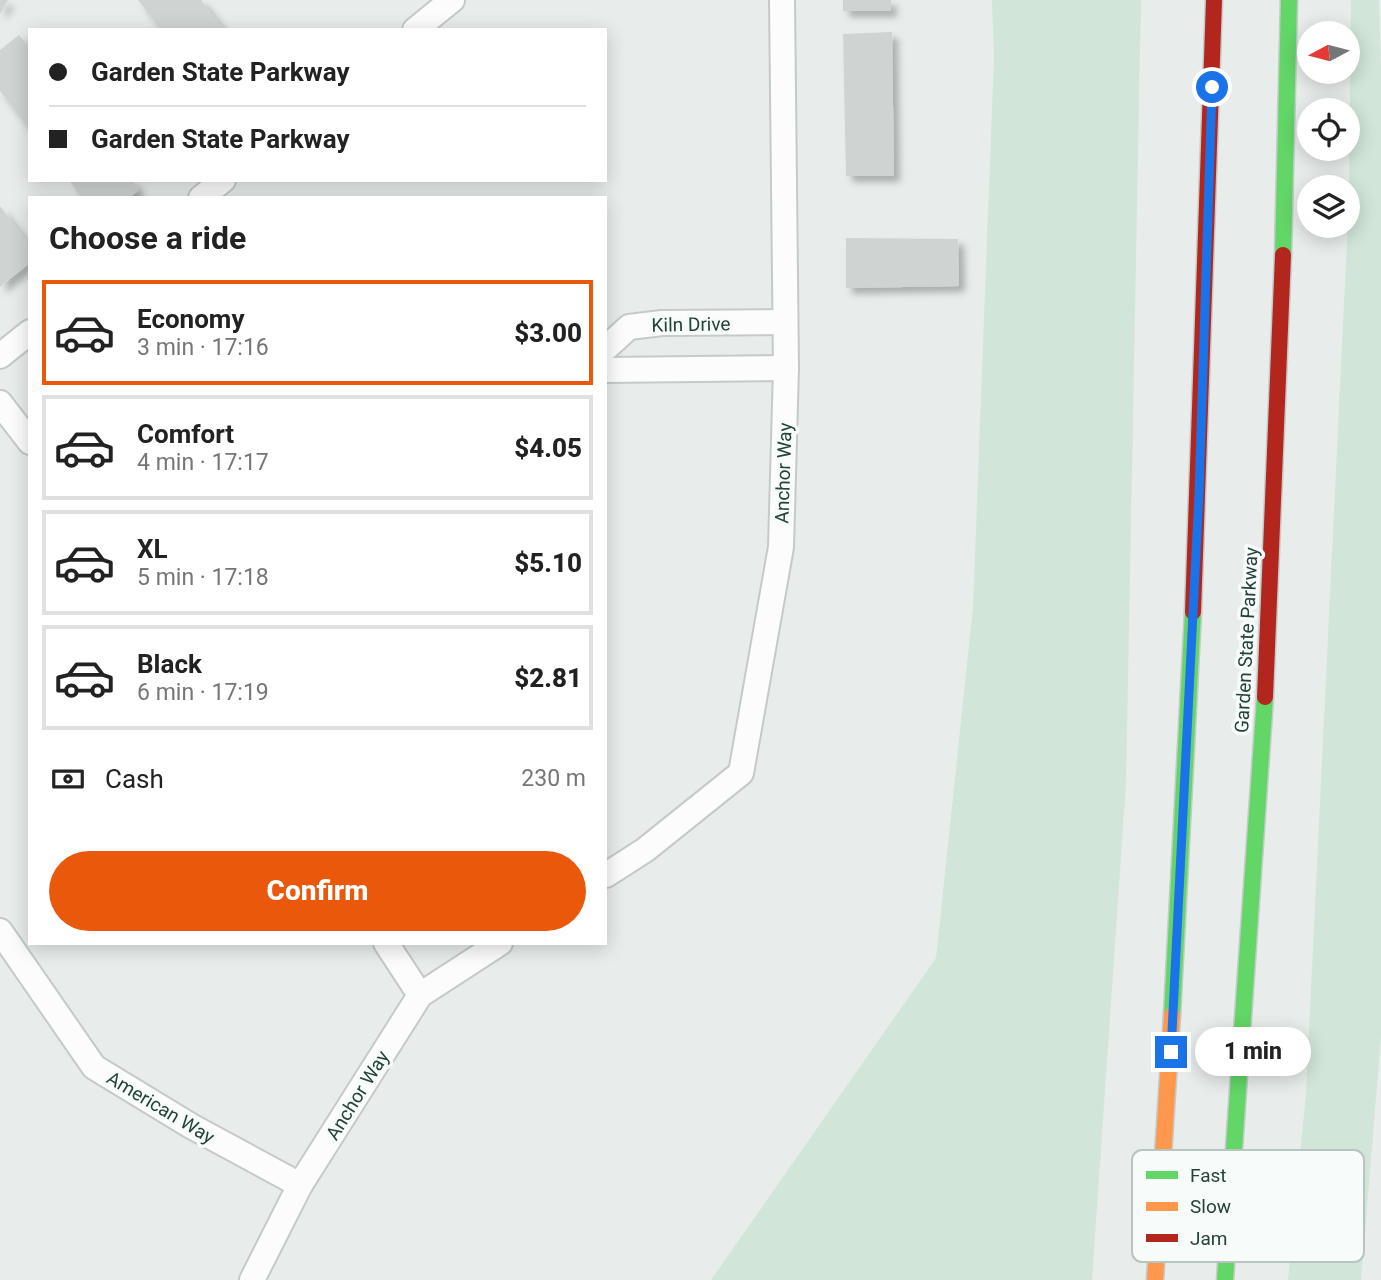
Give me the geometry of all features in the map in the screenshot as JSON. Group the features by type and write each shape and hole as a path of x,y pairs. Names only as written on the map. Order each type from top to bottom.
{"highway":[{"path":"1164,1150 1177,950 1206,342 1214,0"},
{"name":"Garden State Parkway","path":"1235,1150 1251,942 1269,617 1289,0"},
{"path":"1155,1280 1156,1262"},
{"name":"Garden State Parkway","path":"1225,1280 1226,1262"}],"street":[{"path":"417,28 452,0"},
{"name":"Anchor Way","path":"607,874 645,850 741,773 781,547 786,368 782,0"},
{"path":"203,196 221,182"},
{"name":"Kiln Drive","path":"607,347 629,327 662,323 784,322"},
{"path":"0,356 28,334"},
{"path":"607,370 786,368"},
{"path":"0,403 28,439"},
{"name":"American Way","path":"0,931 94,1067 191,1126 300,1185"},
{"path":"387,945 420,995"},
{"name":"Anchor Way","path":"252,1280 300,1185 420,995 497,945"}],"green space":[{"path":"992,0 1141,0 1126,784 1092,1280 711,1280 936,958 973,607 994,57"},
{"path":"1351,0 1379,0 1381,1037 1364,1244 1364,1150 1301,1150 1306,1093 1347,238 1360,238 1360,175 1349,175 1349,161 1360,161 1360,98 1350,98 1350,84 1360,84 1360,21 1351,21"},
{"path":"1290,1262 1362,1262 1361,1280 1288,1280"}],"building":[{"path":"0,0 8,0 0,14"},
{"path":"138,0 201,0 222,28 159,28"},
{"path":"843,0 891,0 891,11 843,11"},
{"path":"892,32 894,176 846,176 843,34"},
{"path":"19,35 28,46 28,127 0,91 0,50"},
{"path":"70,182 133,182 139,190 132,196 81,196"},
{"path":"0,206 28,242 28,265 0,287"},
{"path":"846,238 958,239 959,286 846,288"}],"traffic: fast":[{"path":"1283,255 1289,0"},
{"path":"1172,1015 1193,612"},
{"path":"1234,1150 1265,697"},
{"path":"1225,1280 1226,1262"}],"traffic: slow":[{"path":"1163,1150 1172,1015"},
{"path":"1155,1280 1156,1262"}],"traffic: jam":[{"path":"1193,612 1214,0"},
{"path":"1265,697 1283,255"}],"route":[{"path":"1171,1052 1206,342 1212,87"}]}
